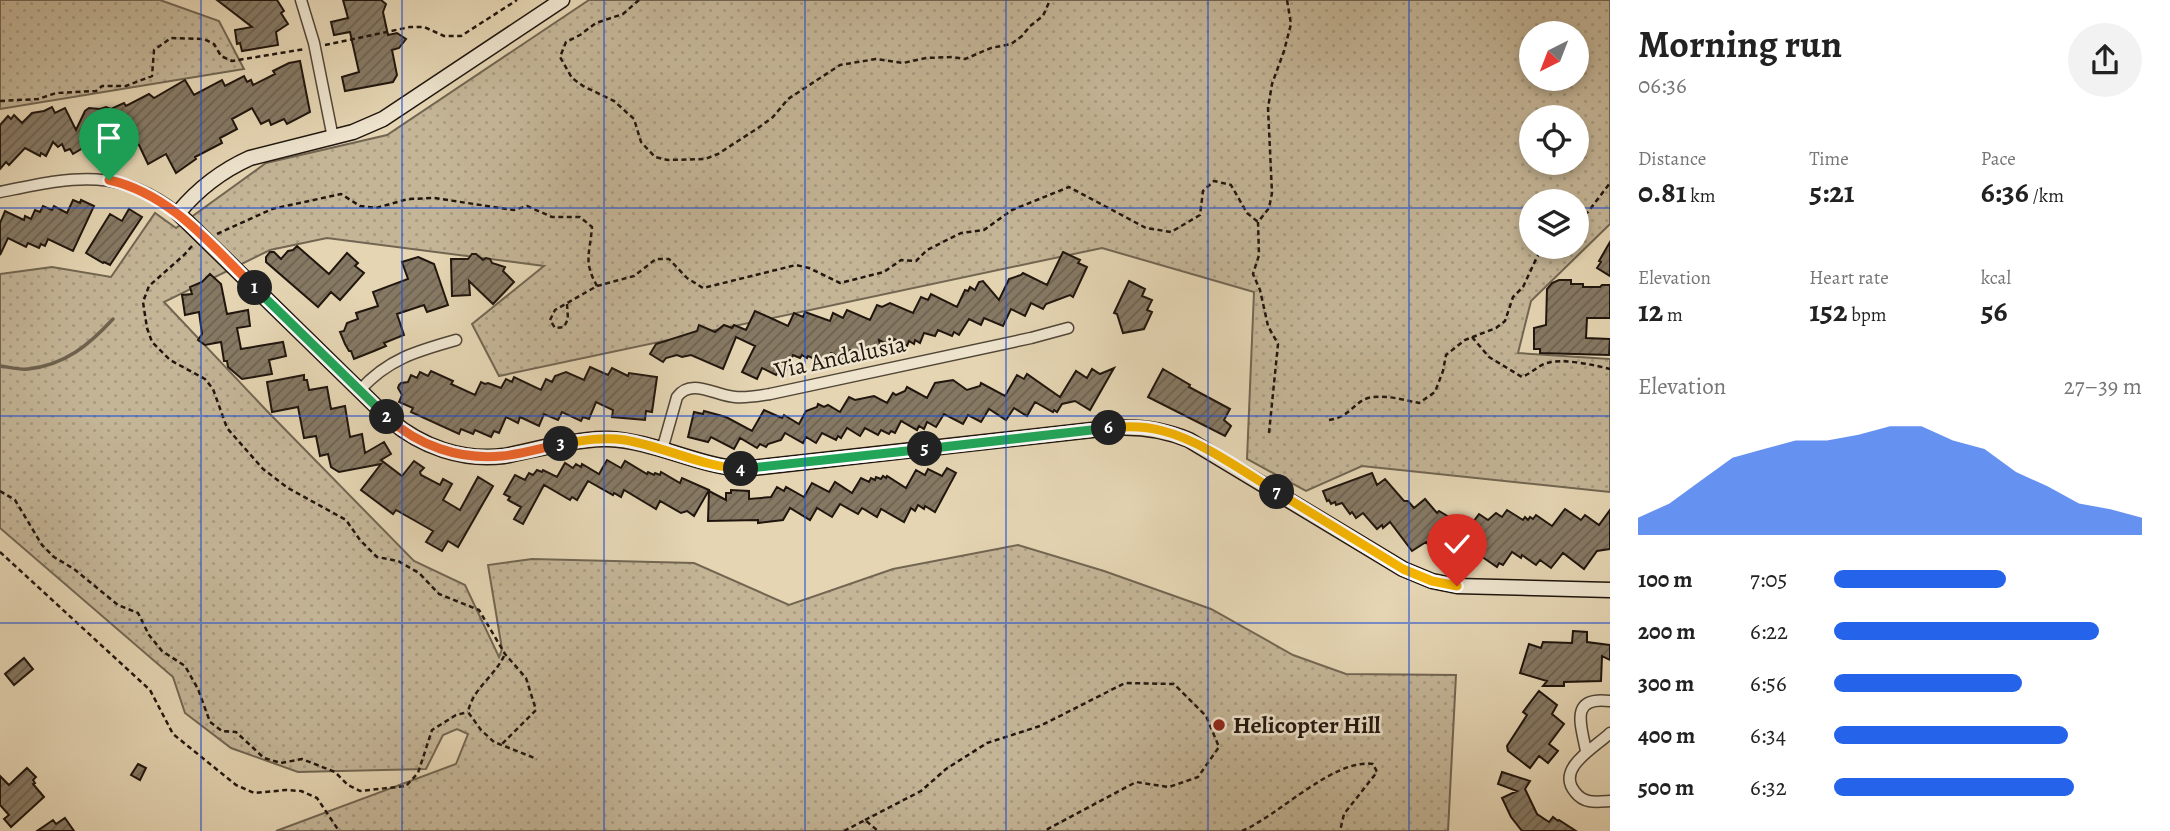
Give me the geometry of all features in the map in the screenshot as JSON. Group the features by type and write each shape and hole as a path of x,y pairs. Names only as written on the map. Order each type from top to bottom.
{"street":[{"path":"301,0 315,47 333,138"},
{"path":"178,213 209,182 236,164 265,152 353,132 383,119 562,0"},
{"path":"0,192 73,179 101,179 138,188 178,213 390,420 411,436 433,447 463,455 505,456 598,439 627,441 710,465 743,469 1110,428 1151,428 1189,440 1403,569 1423,578 1468,587 1610,590"},
{"name":"Via Andalusia","path":"662,450 677,397 687,389 704,389 732,397 769,394 1068,328"},
{"path":"360,390 369,380 404,356 456,341"},
{"path":"1586,751 1580,714 1583,706 1591,701 1610,701"},
{"path":"1610,733 1586,751 1576,763 1570,778 1572,790 1583,800 1595,803 1610,801"}],"path":[{"path":"0,101 38,99 56,93 96,91 102,86 126,86 152,76 154,50 171,38 204,39 214,44 220,55 232,61 410,27 424,27 444,36 461,36 517,0"},
{"path":"639,0 624,14 596,23 566,41 560,57 572,78 614,101 634,119 641,142 655,157 668,160 705,159 718,154 773,117 788,99 841,65 876,59 903,63 939,57 965,60 991,48 1011,44 1043,16 1050,0"},
{"path":"1269,433 1278,344 1268,326 1254,274 1259,255 1258,222 1269,208 1272,193 1268,108 1272,84 1291,24 1287,0"},
{"path":"567,304 568,319 564,327 555,328 550,320 555,310 597,286 634,276 656,259 669,259 687,278 703,288 796,265 809,268 840,284 884,272 901,260 916,261 927,250 961,233 984,230 1012,210 1069,187 1146,228 1171,232 1200,215 1203,191 1214,181 1231,185 1247,212 1258,222"},
{"path":"1589,211 1610,183"},
{"path":"1329,420 1340,418 1367,398 1393,397 1419,403 1435,392 1446,355 1465,340 1496,328 1505,321 1513,297 1523,286 1536,259"},
{"path":"1472,337 1489,357 1522,377 1547,363 1585,363 1610,369"},
{"path":"0,491 15,500 42,545 54,557 74,569 118,605 138,613 149,635 162,651 185,666 198,689 210,722 222,731 236,732 264,758 281,763 302,759 335,772 348,785 360,791 406,786 418,773 432,730 456,715 468,712"},
{"path":"0,552 150,690 173,734 236,785 254,793 301,791 317,798 339,831"},
{"path":"505,654 500,664 471,698 468,712 494,743 537,758"},
{"path":"844,831 922,791 946,769 987,743 1040,726 1125,683 1174,684 1206,716 1220,747 1198,777 1169,788 1136,782 1044,831"},
{"path":"1242,831 1254,826 1296,796 1335,773 1364,763 1373,764 1377,772 1344,814 1340,831"},
{"path":"866,820 878,831"}],"shaded area":[{"path":"0,0 160,0 219,21 244,69 0,109"},
{"path":"589,0 1610,0 1610,224 1589,244 1589,189 1519,189 1519,259 1574,259 1531,301 1518,353 1610,359 1610,492 1362,466 1306,491 1247,459 1254,292 1102,248 499,376 472,324 544,266 327,238 270,250 164,302 414,561 465,585 499,657 502,649 488,565 532,559 694,563 789,605 893,569 1018,545 1104,571 1211,609 1293,655 1346,674 1456,675 1448,831 276,831 456,764 468,734 457,729 443,735 426,769 298,772 231,748 185,713 173,677 0,528 0,274 52,267 111,277 155,213 176,228 266,163 387,135"}],"building":[{"path":"217,0 277,0 288,24 276,32 278,45 242,51 240,43 237,44 235,30 252,27"},
{"path":"343,0 381,0 386,4 383,12 388,35 397,33 406,39 399,48 392,50 397,75 393,82 345,91 342,77 359,72 350,32 334,35 331,22 348,18"},
{"path":"300,61 310,112 287,124 284,119 271,125 269,120 261,124 252,108 232,119 237,129 220,138 222,143 195,157 196,159 176,173 166,154 148,164 139,145 133,144 130,139 114,136 111,154 83,148 73,154 70,149 65,151 62,144 58,147 53,142 46,156 41,153 40,156 25,148 9,165 6,162 0,169 0,125 8,116 11,119 14,115 22,123 32,113 52,107 55,113 65,108 76,130 89,108 111,109 124,103 126,106 149,94 154,98 185,80 194,95 222,80 225,86 244,76 247,82 251,80 253,85 275,74 273,71"},
{"path":"73,200 80,203 81,200 94,206 73,251 48,239 45,246 41,244 39,248 28,243 26,247 8,238 0,255 0,223 5,211 24,220 25,216 31,219 35,210 40,212 43,206 52,210 54,206 67,213"},
{"path":"129,209 142,217 110,265 86,253 110,214 122,221"},
{"path":"1610,242 1610,276 1597,268"},
{"path":"297,246 329,274 347,253 358,263 355,266 364,273 340,300 331,292 318,307 266,262 270,252 274,252 281,259"},
{"path":"1063,252 1080,260 1078,263 1087,267 1073,297 1070,295 1046,304 1043,309 1031,303 1025,316 1011,309 1003,326 984,318 981,325 969,319 959,335 954,332 952,336 938,330 935,336 924,333 920,343 909,341 907,346 894,339 891,346 879,340 881,352 862,355 850,350 846,360 831,353 826,364 808,356 807,358 802,355 800,358 793,355 786,371 782,369 776,375 762,368 757,379 742,372 755,346 736,337 723,369 691,355 677,355 666,358 663,362 650,354 656,344 697,331 699,325 715,332 724,325 732,328 734,325 746,330 755,311 788,326 794,313 803,317 805,312 830,321 833,313 843,318 847,310 870,320 877,305 882,307 890,303 913,313 921,297 928,300 931,294 957,307 965,290 968,291 970,287 975,290 979,282 983,281 999,300 1009,279 1023,273 1047,285"},
{"path":"472,254 505,267 503,271 514,282 493,304 469,281 470,295 452,296 451,259 468,259"},
{"path":"418,257 434,264 448,305 427,312 424,305 397,314 404,335 384,343 386,346 354,359 340,332 344,331 347,323 358,319 356,313 378,306 373,292 408,279 402,262"},
{"path":"210,274 221,284 227,314 248,310 250,326 237,328 241,349 283,342 286,356 269,360 272,374 242,379 228,367 227,361 224,361 221,342 205,345 198,340 202,334 199,312 185,315 182,295 192,294 190,287 202,282"},
{"path":"1559,280 1571,280 1571,284 1583,284 1583,287 1610,285 1610,318 1587,318 1586,338 1610,339 1609,355 1540,353 1540,349 1534,349 1534,328 1546,325 1547,289"},
{"path":"1129,281 1145,289 1142,296 1152,300 1147,310 1152,312 1144,329 1123,333 1117,314 1114,313"},
{"path":"590,367 608,375 612,368 628,376 629,373 657,377 652,412 646,411 645,420 612,417 613,410 596,402 589,419 583,417 581,421 562,412 558,420 544,414 539,426 520,417 518,423 506,417 499,433 494,431 491,437 475,430 473,434 461,429 459,434 411,412 413,408 399,402 402,395 399,385 408,382 411,375 417,378 420,372 428,376 431,371 475,395 481,382 501,388 506,379 512,382 514,377 541,390 546,379 552,382 555,376 566,372 584,380"},
{"path":"1114,368 1090,410 1075,401 1062,404 1057,412 1053,412 1035,402 1027,416 1014,408 1006,420 989,409 981,422 968,415 963,424 944,414 936,427 927,422 924,429 919,426 917,430 901,421 895,433 891,431 889,434 881,430 878,435 865,428 860,436 847,428 841,438 838,436 836,440 822,433 816,443 806,437 803,443 785,433 781,440 766,447 760,444 757,448 740,438 734,449 711,437 708,442 688,437 694,412 703,414 704,411 726,417 752,431 764,410 782,418 784,415 799,424 806,411 818,404 824,407 828,405 840,412 849,397 855,400 874,396 887,403 893,393 896,395 907,387 927,398 935,383 953,380 967,390 980,386 981,383 1005,396 1017,375 1024,379 1027,374 1060,397 1076,371 1087,378 1092,369 1100,374"},
{"path":"1163,369 1190,385 1189,387 1230,409 1224,420 1231,426 1225,436 1148,397"},
{"path":"304,375 309,390 327,387 331,409 345,406 350,437 362,434 365,453 384,442 391,454 381,460 402,476 414,461 424,468 420,472 421,475 440,485 443,479 452,484 443,500 460,510 478,477 493,486 458,547 448,541 442,551 426,542 433,531 396,510 393,514 361,490 381,464 339,472 331,467 328,454 320,456 316,436 304,438 298,407 272,412 267,382"},
{"path":"607,460 621,468 625,461 647,474 660,475 661,472 680,483 682,478 709,490 694,516 687,511 681,513 660,501 656,509 624,490 621,497 614,493 613,495 588,481 577,500 572,497 570,500 544,485 523,524 514,519 521,507 508,500 510,497 504,494 515,475 525,480 529,473 533,475 537,470 543,470 557,477 565,463 573,468 576,464 581,467 582,464 599,474"},
{"path":"947,468 956,473 935,512 918,505 915,511 911,508 904,522 881,509 877,517 862,508 858,514 840,504 832,517 817,508 810,520 790,508 783,520 758,523 758,520 708,521 709,491 726,500 726,493 731,493 731,490 749,491 749,499 771,497 777,487 784,491 786,487 804,497 812,483 829,492 835,482 852,493 861,478 869,482 871,478 881,479 883,476 906,488 916,470 925,475 928,469 942,476"},
{"path":"1372,473 1377,485 1385,479 1404,501 1408,501 1414,508 1425,499 1437,513 1439,511 1449,517 1449,524 1461,538 1479,514 1488,520 1496,513 1502,517 1507,510 1523,520 1525,517 1528,520 1530,517 1533,519 1536,515 1552,526 1565,509 1581,520 1585,515 1599,525 1610,510 1610,549 1597,551 1584,569 1563,553 1551,568 1540,560 1536,565 1522,555 1521,558 1512,552 1503,565 1499,563 1497,567 1472,550 1460,566 1438,550 1435,553 1426,542 1412,551 1390,522 1377,529 1363,513 1356,518 1342,503 1336,505 1335,502 1331,504 1327,501 1323,491"},
{"path":"1573,631 1587,632 1587,642 1610,645 1610,660 1602,656 1601,681 1564,682 1564,686 1543,686 1547,681 1520,673 1529,644 1541,648 1543,642 1572,643"},
{"path":"24,658 33,669 14,685 5,674"},
{"path":"1539,691 1557,705 1552,714 1564,724 1549,744 1558,751 1548,763 1539,756 1530,768 1508,751 1507,746 1527,715 1523,712"},
{"path":"138,764 146,768 140,780 131,775"},
{"path":"27,768 36,777 33,784 44,797 11,827 4,819 9,815 0,805 0,776 9,785"},
{"path":"1502,772 1530,781 1525,789 1537,814 1549,822 1553,817 1576,831 1522,831 1511,817 1502,798 1517,791 1498,784"},
{"path":"65,818 74,831 37,831 53,820 56,824"}],"waterway":[{"path":"0,366 25,369 54,363 85,345 113,319"}],"place":[{"name":"Helicopter Hill","path":"1219,725"}],"route":[{"path":"109,180 138,188 168,205 390,420 420,441 449,452 475,456 505,456 589,439 608,439 643,444 710,465 743,469 1110,428 1151,428 1189,440 1403,569 1432,581 1457,586"}]}
